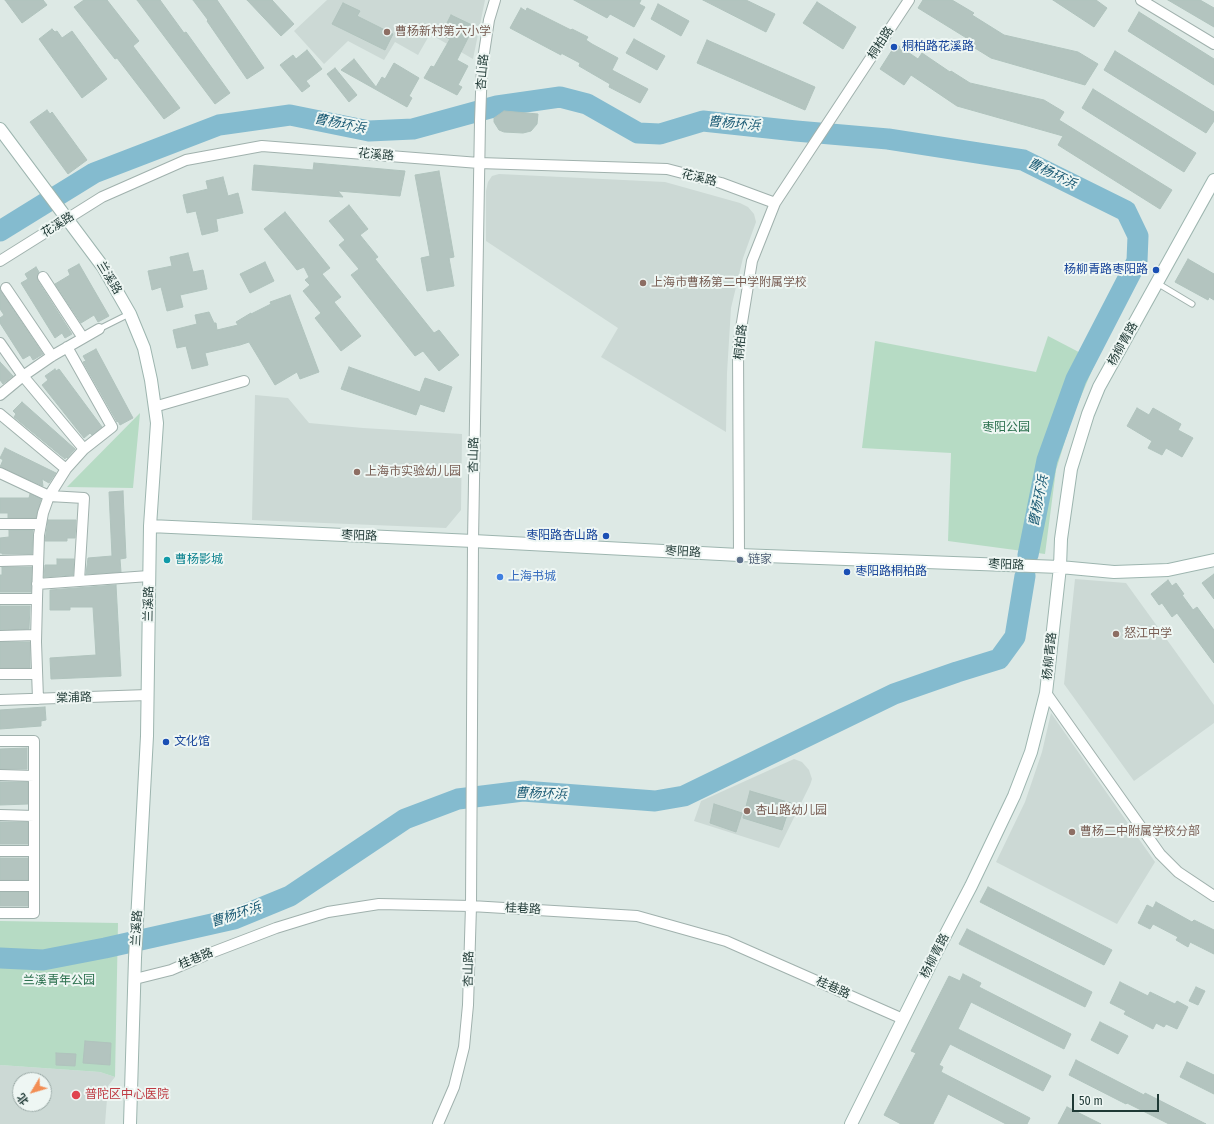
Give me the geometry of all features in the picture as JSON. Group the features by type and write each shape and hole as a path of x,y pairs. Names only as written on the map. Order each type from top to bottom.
{"street":[{"name":"杏山路","path":"438,1124 454,1087 464,1047 468,1005 471,906 473,541 480,98 482,66 489,20 495,0"},
{"name":"桐柏路","path":"739,555 738,347 752,261 775,203 909,0"},
{"path":"1141,0 1214,44"},
{"name":"兰溪路","path":"0,129 103,267 130,314 144,348 151,380 156,423 150,526 148,695 134,979 130,1124"},
{"name":"花溪路","path":"0,261 102,197 186,160 262,146 479,163 667,169 721,183 775,203"},
{"name":"杨柳青路","path":"852,1124 903,1019 971,886 1014,796 1031,752 1046,693 1060,567 1061,538 1071,469 1088,414 1099,387 1214,180"},
{"path":"43,277 83,338"},
{"path":"6,288 52,356"},
{"path":"0,395 23,376 52,356 99,329"},
{"path":"0,343 23,376 84,449"},
{"path":"38,699 36,635 40,524 49,496 66,469 84,449 112,427 67,347"},
{"path":"154,407 244,381"},
{"path":"0,414 66,469"},
{"path":"0,473 49,496 84,498 79,581"},
{"path":"0,524 40,524"},
{"name":"枣阳路","path":"150,526 739,555 1060,567 1114,572 1168,570 1214,560"},
{"path":"0,561 38,560"},
{"path":"37,584 150,576"},
{"path":"0,599 37,599"},
{"path":"0,636 36,635"},
{"path":"0,674 37,674"},
{"path":"1046,693 1160,854 1178,872 1214,896"},
{"name":"棠浦路","path":"0,700 148,695"},
{"path":"0,741 34,741 34,913 0,913"},
{"path":"0,775 34,776"},
{"path":"0,815 34,816"},
{"path":"0,851 34,851"},
{"path":"0,886 34,886"},
{"name":"桂巷路","path":"134,979 171,970 276,928 328,912 379,904 471,906 637,916 726,941 903,1019"}],"lane":[{"path":"1157,283 1192,304"},
{"path":"99,329 130,314"}],"shaded area":[{"name":"曹杨新村第六小学","path":"327,0 485,0 473,59 430,34 418,55 395,42 384,60 348,41 324,64 294,31"},
{"name":"上海市曹杨第二中学附属学校","path":"499,174 665,182 740,203 748,207 754,214 756,222 743,258 731,308 727,373 726,432 601,357 618,328 486,241 486,191 488,182 492,176"},
{"name":"上海市实验幼儿园","path":"255,395 288,398 309,423 462,434 461,510 446,528 252,520"},
{"name":"怒江中学","path":"1075,579 1126,583 1214,705 1214,723 1134,781 1064,684"},
{"name":"曹杨二中附属学校分部","path":"1051,713 1155,862 1117,924 996,862 1025,802 1042,752"},
{"name":"杏山路幼儿园","path":"794,759 802,762 809,770 812,779 779,848 694,821 701,801"},
{"name":"普陀区中心医院","path":"0,1065 100,1072 115,1077 108,1086 105,1124 0,1124"}],"green space":[{"name":"枣阳公园","path":"1048,336 1096,361 1073,415 1056,470 1045,554 948,541 951,453 862,448 875,341 1036,372"},
{"path":"140,413 133,488 67,487"},
{"name":"兰溪青年公园","path":"0,921 118,923 115,1077 100,1072 0,1065"}],"building":[{"path":"5,0 43,0 47,5 22,23"},
{"path":"84,0 107,0 139,41 133,46 180,108 164,119 117,58 115,59 74,7"},
{"path":"137,0 160,0 184,33 186,32 230,93 215,104"},
{"path":"193,0 217,0 264,68 247,79"},
{"path":"247,0 272,0 294,24 281,36"},
{"path":"574,0 641,0 639,4 645,7 634,27 610,14 607,18"},
{"path":"703,0 746,0 775,14 766,32"},
{"path":"923,0 952,0 974,13 972,15 1004,35 1078,52 1098,64 1085,85 991,58 970,45 973,42 918,8"},
{"path":"1053,0 1096,0 1107,8 1094,27"},
{"path":"1168,0 1200,0 1214,8 1214,27"},
{"path":"817,2 856,27 843,49 803,23"},
{"path":"343,3 360,11 357,16 393,34 385,50 332,24"},
{"path":"658,4 689,21 681,36 651,19"},
{"path":"521,8 526,11 527,8 588,37 586,40 618,58 612,70 648,89 640,103 609,87 610,84 579,66 580,63 561,53 561,55 510,28"},
{"path":"1139,12 1214,59 1214,85 1128,31"},
{"path":"451,15 474,26 457,60 468,66 458,85 462,87 457,95 424,78 431,66 434,67 450,39 441,35"},
{"path":"52,29 55,32 57,31 62,38 72,31 107,79 82,98 39,39"},
{"path":"634,39 665,56 657,70 626,53"},
{"path":"707,40 815,87 805,110 697,63"},
{"path":"896,44 918,59 922,53 950,72 951,71 970,83 1044,100 1064,112 1059,120 1172,190 1160,209 1058,145 1063,136 957,106 911,75 904,85 880,69"},
{"path":"307,50 322,69 306,81 310,86 302,92 280,65 293,55 296,59"},
{"path":"1115,51 1214,112 1214,121 1206,133 1104,70"},
{"path":"354,59 376,87 382,77 385,79 394,63 419,78 409,96 412,98 407,107 341,70"},
{"path":"335,68 357,95 349,102 327,74"},
{"path":"1093,89 1196,153 1184,172 1082,108"},
{"path":"47,110 50,114 52,112 87,160 68,174 30,122"},
{"path":"504,111 538,114 537,124 531,131 523,133 504,132 499,130 494,122 494,118"},
{"path":"314,163 405,171 400,196 338,191 343,197 252,190 254,165 313,170"},
{"path":"439,171 454,257 449,258 454,286 427,291 421,258 430,256 415,175"},
{"path":"223,177 228,196 238,193 243,213 216,219 218,231 202,235 196,211 187,213 183,195 208,189 206,181"},
{"path":"349,205 368,229 360,235 378,257 375,259 434,333 439,330 459,355 439,371 423,351 415,356 351,275 359,269 339,245 345,240 329,221"},
{"path":"285,212 330,268 322,274 341,297 334,302 361,336 341,351 315,318 321,313 303,291 310,285 305,280 309,277 304,267 297,270 264,229"},
{"path":"188,253 193,272 203,270 207,289 180,295 183,307 167,311 161,287 152,290 148,271 172,266 170,257"},
{"path":"1188,259 1214,274 1214,300 1209,297 1208,300 1175,282"},
{"path":"265,262 274,281 250,293 240,274"},
{"path":"79,264 109,316 98,322 94,315 81,323 55,284 70,275 68,270"},
{"path":"36,267 39,272 37,277 38,281 72,334 65,338 62,333 55,338 21,283 28,279 25,274"},
{"path":"0,290 43,354 33,360 30,355 23,359 0,323 0,318 4,315 0,309"},
{"path":"290,295 319,372 300,379 297,372 275,385 249,342 205,353 208,365 192,369 186,346 177,348 173,330 197,324 195,315 209,312 214,323 216,323 217,330 238,325 236,322 271,304 270,302"},
{"path":"96,349 133,418 120,425 83,362 86,361 83,356"},
{"path":"0,362 13,376 3,384 0,380"},
{"path":"349,367 420,392 425,378 452,387 444,412 420,404 416,415 341,389"},
{"path":"55,369 56,371 59,369 102,427 92,435 90,433 84,438 42,385 48,380 45,376"},
{"path":"22,402 75,449 67,458 66,457 65,459 14,417 16,414 13,411"},
{"path":"1137,408 1149,415 1153,408 1181,424 1178,430 1193,438 1182,457 1166,448 1162,455 1148,448 1152,441 1127,426"},
{"path":"5,448 56,473 49,483 42,479 43,486 0,467 3,460 0,458"},
{"path":"123,491 126,558 120,559 121,572 86,574 88,558 112,556 109,492"},
{"path":"30,494 41,499 36,518 8,518 8,513 0,513 0,498 29,498"},
{"path":"48,520 76,520 75,538 67,538 67,541 45,541"},
{"path":"9,530 33,530 32,554 0,553 0,538 9,537"},
{"path":"57,559 74,559 73,575 44,577 45,565 57,565"},
{"path":"2,567 32,567 31,592 0,592 0,575 2,575"},
{"path":"1214,574 1214,599 1202,583"},
{"path":"1168,580 1172,586 1176,583 1184,594 1182,595 1193,610 1197,607 1214,630 1214,663 1177,613 1172,617 1162,603 1159,605 1151,594"},
{"path":"116,585 121,676 51,679 50,658 96,655 93,607 70,607 70,610 50,610 50,590"},
{"path":"0,606 30,606 29,629 0,630"},
{"path":"0,642 30,642 30,668 0,668"},
{"path":"45,707 46,720 41,721 41,726 0,729 0,710"},
{"path":"27,748 27,769 0,769 0,749"},
{"path":"0,782 28,782 28,804 0,805"},
{"path":"750,791 791,803 782,830 743,818"},
{"path":"714,804 742,813 736,832 710,823"},
{"path":"0,822 28,822 28,844 0,844"},
{"path":"0,858 28,858 28,880 0,880"},
{"path":"988,887 1112,950 1104,965 980,902"},
{"path":"0,892 28,892 28,906 0,906"},
{"path":"1156,902 1192,922 1194,920 1214,930 1214,954 1190,942 1188,947 1176,940 1178,937 1153,924 1150,929 1138,923 1147,905 1153,908"},
{"path":"967,929 1092,992 1085,1007 959,944"},
{"path":"963,974 981,983 979,987 1071,1034 1064,1049 971,1002 958,1029 1051,1076 1043,1091 950,1044 939,1065 943,1067 941,1072 1030,1118 1027,1124 1006,1124 948,1094 933,1124 901,1124 884,1115 916,1053 911,1051 949,976 960,981"},
{"path":"1120,982 1148,996 1150,992 1175,1004 1177,1001 1188,1007 1177,1029 1166,1024 1164,1027 1156,1023 1153,1029 1124,1014 1126,1011 1110,1003"},
{"path":"1196,987 1205,991 1198,1005 1189,1001"},
{"path":"1100,1022 1128,1036 1118,1054 1091,1040"},
{"path":"85,1041 111,1043 110,1065 83,1063"},
{"path":"56,1053 76,1054 75,1066 56,1065"},
{"path":"1076,1060 1144,1095 1145,1093 1206,1124 1169,1124 1127,1103 1126,1104 1069,1075"},
{"path":"1187,1062 1214,1075 1214,1094 1180,1077"},
{"path":"1067,1107 1101,1124 1058,1124"}],"waterway":[{"name":"曹杨环浜","path":"0,231 94,173 219,125 290,115 369,131 413,129 497,106 560,97 587,104 638,133 660,134 703,121 888,139 1023,160 1126,211 1138,236 1137,261 1076,379 1047,460 1028,555"},
{"name":"曹杨环浜","path":"0,958 43,960 105,948 234,919 290,896 405,819 458,799 523,791 655,801 684,796 894,694 999,659 1015,637 1025,576"}],"place":[{"name":"曹杨新村第六小学","path":"387,32"},
{"name":"桐柏路花溪路","path":"894,47"},
{"name":"杨柳青路枣阳路","path":"1156,270"},
{"name":"上海市曹杨第二中学附属学校","path":"643,283"},
{"name":"上海市实验幼儿园","path":"357,472"},
{"name":"枣阳路杏山路","path":"606,536"},
{"name":"曹杨影城","path":"167,560"},
{"name":"链家","path":"740,560"},
{"name":"枣阳路桐柏路","path":"847,572"},
{"name":"上海书城","path":"500,577"},
{"name":"怒江中学","path":"1116,634"},
{"name":"文化馆","path":"166,742"},
{"name":"杏山路幼儿园","path":"747,811"},
{"name":"曹杨二中附属学校分部","path":"1072,832"},
{"name":"普陀区中心医院","path":"76,1095"}]}
